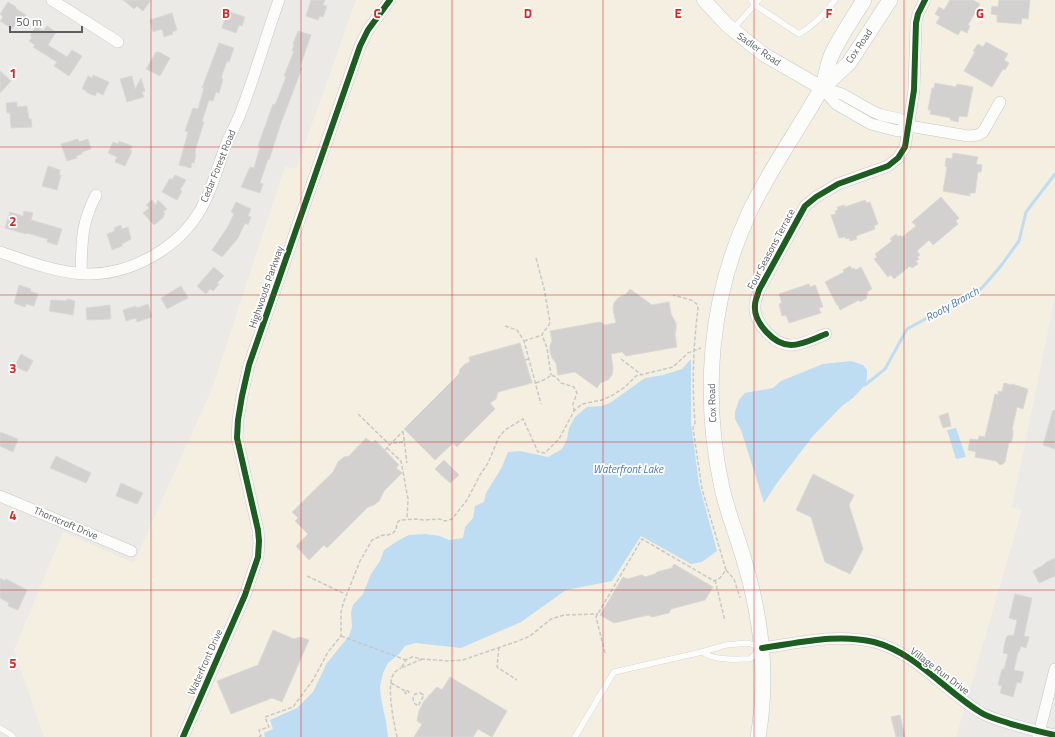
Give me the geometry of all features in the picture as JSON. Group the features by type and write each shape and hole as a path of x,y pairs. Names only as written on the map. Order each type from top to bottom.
{"main road":[{"name":"Cox Road","path":"758,737 763,702 762,648 759,620 752,588 722,489 715,448 711,397 713,344 721,293 748,214 822,88 831,55 864,0"},
{"name":"Cox Road","path":"822,88 849,63 890,0"}],"street":[{"path":"52,0 118,42"},
{"name":"Cedar Forest Road","path":"0,252 59,271 81,274 100,274 117,271 147,260 180,236 205,202 224,149 238,118 279,0"},
{"name":"Highwoods Parkway","path":"245,594 258,557 259,541 258,530 237,438 238,420 249,365 360,46 368,30 390,0"},
{"name":"Sadler Road","path":"704,0 733,30 763,54 822,88"},
{"name":"Four Seasons Terrace","path":"826,334 798,344 783,344 775,341 760,322 756,312 755,305 759,290 805,206 816,197 838,184 888,166 898,158 905,147 914,90 916,23 918,14 925,0"},
{"path":"822,88 836,104 871,124 898,131 908,126 968,136 978,135 983,132 1000,102"},
{"path":"81,274 84,226 96,195"},
{"name":"Thorncroft Drive","path":"0,496 131,551"},
{"name":"Waterfront Drive","path":"183,737 245,594"},
{"name":"Village Run Drive","path":"762,648 836,638 849,638 891,648 905,655 980,712 996,720 1039,734 1055,735"},
{"path":"1039,734 1055,669"}],"lane":[{"path":"733,30 755,2 799,34 808,29 828,10 835,0"},
{"path":"575,737 614,672 702,652 726,644 748,643 762,648 750,659 725,659 709,657 702,652"},
{"path":"0,728 13,737"}],"path":[{"path":"524,341 542,335 550,325 544,288 536,258"},
{"path":"604,652 596,617 642,540 714,581 720,578 726,570 702,489 693,428 695,423 692,387 698,309 697,304 692,300 673,294"},
{"path":"505,326 517,330 524,341 541,404"},
{"path":"542,335 547,348 551,375"},
{"path":"259,737 261,736 259,730 269,727 265,717 293,707 313,680 328,652 341,636 341,612 346,595 360,561 372,540 383,535 393,533 396,530 397,523 400,520 439,519 445,521 452,519 467,500 480,475 488,464 499,437 504,430 523,420 538,452 545,453 559,439 574,411 582,404 602,400 613,395 625,387 636,376 673,367 688,353 713,344"},
{"path":"525,360 529,359"},
{"path":"621,359 642,375"},
{"path":"536,383 551,375"},
{"path":"551,375 556,377 561,383 574,387 577,390 573,404 574,411"},
{"path":"358,414 390,445"},
{"path":"385,450 403,431 408,464"},
{"path":"390,445 405,442"},
{"path":"387,448 401,461 408,500 407,519"},
{"path":"307,576 346,595"},
{"path":"715,580 725,621"},
{"path":"401,668 406,660 412,657 449,661 463,660 530,636 551,619 564,615 598,614"},
{"path":"341,636 406,660"},
{"path":"499,647 497,667 516,680"},
{"path":"397,737 391,703 391,683 395,672 422,659"},
{"path":"391,683 405,691"},
{"path":"417,693 424,695 418,706 416,705 413,701 414,696 417,693"}],"shaded area":[{"path":"356,0 1055,0 1055,297 1012,507 1022,510 956,737 44,737 14,650 63,532 134,563 213,386 285,166 296,169"}],"water":[{"name":"Waterfront Lake","path":"691,359 691,423 699,484 717,551 702,562 691,564 641,536 612,581 566,590 521,622 461,648 415,643 405,646 399,654 388,663 383,673 380,687 388,737 265,737 264,733 273,729 270,720 297,708 313,692 327,663 349,636 352,627 351,613 353,605 363,594 371,574 380,561 384,550 409,535 425,534 440,536 449,540 463,538 465,527 473,518 475,506 484,502 486,493 502,467 508,452 520,451 548,457 562,449 567,439 569,428 575,417 587,407 601,406 610,403 645,378 663,375 682,369"},
{"path":"851,361 863,365 867,370 865,385 813,436 777,483 764,503 741,430 735,419 735,412 739,400 745,393 773,388 781,381 823,364"},
{"path":"956,428 966,457 956,459 947,430"}],"building":[{"path":"123,0 151,0 143,11 137,6 134,9"},
{"path":"311,0 325,0 323,5 327,6 323,17 320,16 318,20 306,16"},
{"path":"950,0 973,0 980,4 968,25 970,26 967,33 961,30 958,35 936,23 940,17 935,14 939,7 944,10"},
{"path":"999,0 1030,0 1028,19 1022,18 1021,24 997,22 997,15 991,14 992,6 998,7"},
{"path":"8,2 26,15 18,28 14,26 13,29 0,21 3,17 0,14"},
{"path":"227,11 245,17 242,26 239,25 236,33 222,28"},
{"path":"172,13 177,30 172,32 173,34 164,37 162,29 153,32 150,20"},
{"path":"36,26 43,31 47,26 56,32 48,45 67,57 72,50 82,56 69,76 54,66 57,62 33,47 35,45 29,41 32,37 30,36"},
{"path":"298,31 311,35 300,67 302,68 260,183 263,184 260,193 241,187 250,167 254,168 260,147 258,146 273,104 275,105 286,77 284,76 294,51 292,51 293,44"},
{"path":"986,42 1008,54 1004,60 1009,63 1005,70 1003,69 992,87 964,71 975,52 973,51 978,44 983,47"},
{"path":"219,43 234,48 229,62 227,61 221,78 223,79 219,93 216,92 213,101 209,100 202,121 204,122 196,147 194,163 192,162 191,168 179,165 188,132 185,131 193,108 198,109 204,88 202,88"},
{"path":"156,52 170,58 160,76 146,69"},
{"path":"0,71 11,81 0,93"},
{"path":"93,75 109,82 103,95 97,92 95,96 82,89 88,76 92,78"},
{"path":"132,76 135,89 141,78 145,91 142,92 144,97 127,102 120,79"},
{"path":"935,83 956,87 957,84 973,87 967,117 959,116 958,122 950,120 951,118 930,114 931,110 928,110 932,88 934,88"},
{"path":"17,102 17,107 27,106 32,127 11,128 10,113 7,113 6,103"},
{"path":"78,139 79,142 88,139 91,149 82,152 82,154 76,156 77,158 67,161 61,144"},
{"path":"119,141 132,146 130,150 132,151 125,166 115,162 117,157 108,153 113,142 118,144"},
{"path":"953,153 978,157 976,164 982,165 981,172 978,172 975,193 970,193 970,196 943,191 947,167 945,166 946,158 952,159"},
{"path":"48,166 60,170 59,175 61,175 57,190 42,186"},
{"path":"175,175 186,180 180,190 182,191 177,200 162,192 170,178 172,180"},
{"path":"941,197 959,218 956,221 958,224 933,245 929,240 917,251 920,255 917,257 919,259 916,261 918,264 912,268 910,266 894,279 891,275 888,277 874,259 877,257 875,254 892,241 890,239 896,234 898,237 900,235 902,237 916,226 912,222"},
{"path":"152,200 156,205 158,200 167,209 163,212 165,214 163,216 164,217 154,225 143,213 149,208 146,205"},
{"path":"865,200 867,203 870,202 878,224 874,226 875,229 856,236 857,239 850,241 849,238 839,238 831,215 836,214 835,211 838,210 837,207 845,205 845,207"},
{"path":"236,202 251,209 248,216 251,217 248,225 245,223 238,238 222,257 212,250 227,228 234,214 231,212"},
{"path":"24,211 33,213 31,220 62,229 57,245 47,242 48,239 5,228 10,212 23,216"},
{"path":"121,225 122,229 128,227 131,239 122,244 122,246 112,250 107,234 115,231 114,228"},
{"path":"850,266 852,269 854,268 856,270 861,267 872,289 867,292 867,298 860,302 859,300 840,310 825,282 844,272 843,270"},
{"path":"214,267 224,276 217,283 219,284 213,291 210,289 206,294 197,286"},
{"path":"809,284 810,287 815,285 816,287 823,307 819,308 821,313 789,323 786,315 782,316 779,304 782,303 779,294"},
{"path":"19,285 31,289 30,291 38,294 34,306 26,304 25,307 14,303"},
{"path":"181,286 188,298 167,309 161,298"},
{"path":"630,289 652,305 669,302 671,314 676,323 675,335 677,347 626,356 622,352 611,354 613,368 612,375 608,380 600,383 597,388 575,372 558,375 556,363 550,352 552,341 550,331 600,322 605,325 616,323 613,309 614,303"},
{"path":"67,299 75,301 73,315 49,311 51,300 67,301"},
{"path":"148,304 152,317 137,322 136,318 126,321 123,310 136,306 137,308"},
{"path":"110,305 111,319 87,320 86,308"},
{"path":"520,343 532,383 498,392 496,399 490,403 495,409 457,447 453,443 435,460 404,429 459,374 460,369 465,364 470,362 469,357"},
{"path":"21,354 33,361 27,372 15,366"},
{"path":"1004,383 1028,389 1023,409 1017,407 1011,443 1009,442 1005,462 1000,465 996,461 975,457 976,452 968,450 970,439 978,440 979,436 985,437 995,394 998,395 998,391 1002,392"},
{"path":"1053,410 1055,411 1055,449 1043,445"},
{"path":"948,413 951,426 943,428 939,416"},
{"path":"0,432 18,439 13,452 0,446"},
{"path":"366,438 372,443 375,440 399,465 396,468 402,473 384,491 379,501 368,507 327,548 324,545 309,560 296,546 308,534 295,521 298,518 292,512 333,472 338,462 344,457 349,456"},
{"path":"56,456 91,473 86,483 50,468"},
{"path":"444,460 459,475 450,483 435,469"},
{"path":"813,474 854,495 849,505 863,549 850,574 825,562 811,517 796,510"},
{"path":"121,483 143,493 137,504 116,496"},
{"path":"1055,558 1055,576 1039,583 1033,571"},
{"path":"674,564 713,587 705,600 671,609 669,613 652,617 648,615 614,623 600,615 623,577 627,579 642,575 645,577 672,568"},
{"path":"0,578 5,581 6,579 27,590 18,610 8,606 9,603 0,598"},
{"path":"1015,594 1032,598 1024,636 1029,637 1026,648 1021,646 1018,652 1014,670 1024,672 1021,683 1017,682 1013,697 1000,693 1002,686 998,685 1008,654 1003,653 1005,642 1007,636 1014,635 1017,620 1009,618"},
{"path":"273,630 294,639 300,637 309,640 282,702 272,698 231,714 217,681 258,665"},
{"path":"450,677 507,711 492,737 478,729 473,737 414,737 422,724 417,721 419,711 424,701 437,687 442,690"},
{"path":"900,715 905,737 896,737 891,717"}],"waterway":[{"name":"Rooty Branch","path":"865,385 885,369 907,329 982,288 1019,241 1026,212 1055,174"}],"cycle path":[{"path":"183,737 245,595 258,557 258,530 237,438 238,420 249,365 360,46 368,30 390,0"},
{"path":"826,334 804,343 795,345 784,344 772,337 761,325 755,312 756,299 759,290 805,206 816,197 838,184 888,166 898,158 905,147 914,90 916,23 918,14 925,0"},
{"path":"762,648 818,640 846,638 874,642 889,647 917,663 983,714 1011,724 1055,735"}]}
